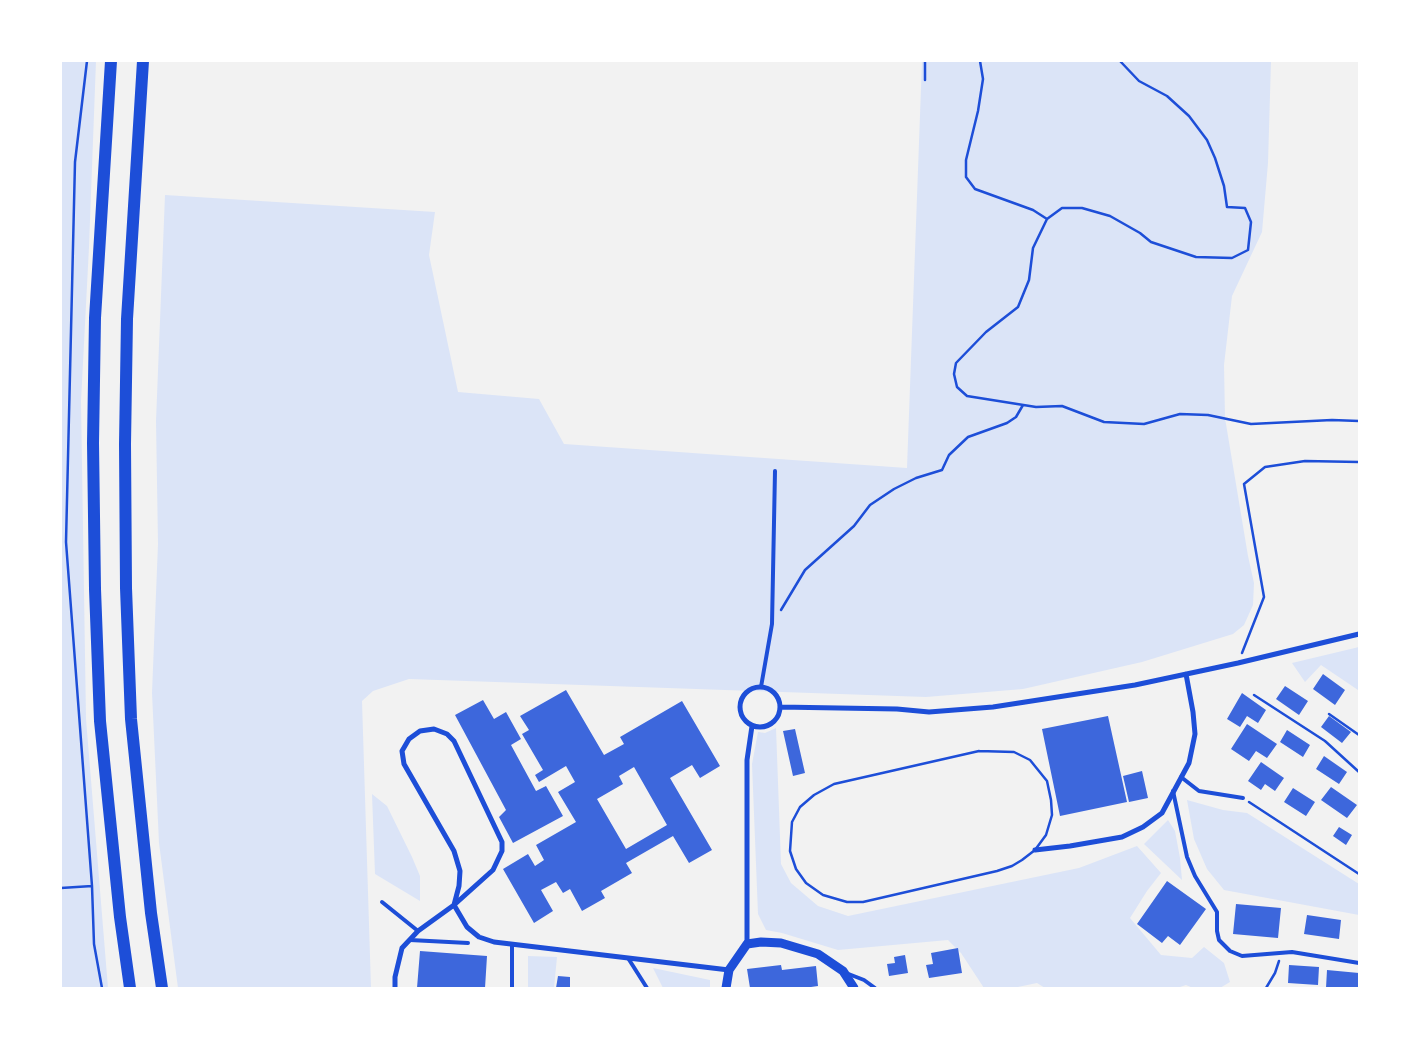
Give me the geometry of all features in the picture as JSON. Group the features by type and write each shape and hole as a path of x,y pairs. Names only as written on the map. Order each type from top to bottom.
{"main road":[{"path":"111,61 95,318 93,443 94,579 100,721 120,917 130,988"},
{"path":"143,61 127,319 125,444 126,588 131,720 151,913 162,988"}],"street":[{"path":"780,707 897,709 929,712 993,707 1135,685 1359,634"},
{"path":"1035,850 1122,837 1143,827 1162,813 1188,763 1195,734 1186,674"},
{"path":"761,687 771,690 776,695 780,707 776,720 765,727 752,726 740,711 740,704 746,693 761,687"},
{"path":"726,988 728,970 746,944 748,760 752,726"},
{"path":"395,988 395,978 402,948 418,931 454,905 494,870 499,860 502,842 454,741 447,734 434,729 420,731 410,739 402,751 404,764 454,851 460,871 459,886 454,905 467,927 479,937 494,942 728,970"},
{"path":"746,944 761,942 781,943 818,954 843,971 854,988"}],"lane":[{"path":"761,687 772,624 775,472"},
{"path":"1181,777 1199,791 1243,798"},
{"path":"1173,791 1187,857 1194,876 1217,912 1219,940 1230,951 1242,956 1292,952 1359,963"},
{"path":"382,902 418,931"},
{"path":"409,940 468,943"},
{"path":"512,944 512,988"},
{"path":"628,958 647,988"},
{"path":"843,971 864,980 875,988"}],"path":[{"path":"86,61 76,162 66,542 92,886 94,944 102,988"},
{"path":"925,61 925,80"},
{"path":"980,61 983,79 978,111 966,160 966,177 975,189 1033,210 1046,219"},
{"path":"1120,61 1139,81 1167,96 1189,116 1208,140 1224,186 1227,206 1245,208 1251,222 1248,250 1232,258 1196,256 1151,242 1140,233 1110,216 1082,208 1062,208 1046,219 1033,248 1029,280 1018,307 986,332 956,363 954,374 957,387 967,396 1036,407 1062,406 1104,422 1144,424 1180,414 1208,414 1250,424 1332,420 1359,421"},
{"path":"772,624 806,570 854,526 870,506 894,489 916,478 942,470 949,456 968,437 1008,423 1016,417 1023,405"},
{"path":"1238,663 1264,597 1244,484 1265,467 1305,461 1359,462"},
{"path":"1254,695 1325,741 1359,772"},
{"path":"1329,714 1359,735"},
{"path":"979,751 1014,752 1030,760 1047,781 1052,815 1046,835 1035,850 1012,866 997,871 863,902 847,902 823,895 806,883 796,869 790,850 792,822 800,806 814,795 834,784 979,751"},
{"path":"1243,798 1359,874"},
{"path":"61,888 92,886"},
{"path":"1266,988 1275,973 1282,953"}],"shaded area":[{"path":"61,61 96,61 81,401 86,719 108,988 61,988"},
{"path":"922,61 1271,61 1268,163 1262,232 1232,296 1224,365 1225,418 1254,583 1253,605 1244,625 1233,634 1142,662 1023,689 926,697 409,679 373,691 362,701 371,988 178,988 159,843 152,693 158,544 156,421 165,195 435,212 429,255 458,392 539,399 564,444 907,468"},
{"path":"1359,647 1358,690 1321,665 1305,682 1292,663"},
{"path":"776,728 781,864 791,883 818,906 848,916 1079,868 1137,846 1161,873 1130,918 1161,955 1192,958 1204,947 1224,963 1230,982 1220,988 1193,988 1186,985 1177,988 1045,988 1037,983 1013,988 984,988 961,953 948,940 838,950 766,930 758,914 752,764 758,732 765,733"},
{"path":"372,794 387,806 412,857 420,876 420,901 375,874"},
{"path":"1187,800 1223,810 1247,813 1359,884 1359,915 1224,890 1207,869 1194,839"},
{"path":"1168,820 1175,831 1182,880 1144,844"},
{"path":"528,956 557,957 554,988 528,988"},
{"path":"653,968 710,980 710,988 663,988"}],"building":[{"path":"1323,674 1345,690 1335,705 1313,689"},
{"path":"1285,686 1308,701 1299,715 1276,699"},
{"path":"566,690 604,755 624,744 620,737 682,701 720,766 700,778 692,765 670,778 712,850 689,863 673,836 626,863 632,873 601,891 605,898 582,911 570,889 563,893 556,882 541,890 553,911 534,923 503,869 528,854 535,866 544,860 536,845 576,822 558,792 575,782 566,766 539,782 535,775 543,770 522,734 529,730 520,716","holes":["634,767 667,825 626,849 597,799 623,784 619,776"]},
{"path":"1242,693 1266,710 1258,723 1247,716 1240,727 1227,719"},
{"path":"483,700 494,719 506,712 521,739 511,745 536,791 546,786 563,816 513,843 499,817 506,810 455,715"},
{"path":"1108,716 1127,802 1060,816 1042,729"},
{"path":"1329,716 1351,732 1342,743 1321,727"},
{"path":"1247,724 1277,744 1267,758 1256,751 1249,761 1231,749"},
{"path":"795,729 805,773 793,776 783,731"},
{"path":"1287,730 1310,745 1303,757 1280,742"},
{"path":"1324,756 1347,772 1339,784 1316,769"},
{"path":"1261,762 1284,778 1275,791 1265,784 1261,790 1248,781"},
{"path":"1142,771 1148,798 1129,802 1123,776"},
{"path":"1331,787 1357,805 1347,818 1321,800"},
{"path":"1293,788 1315,802 1306,816 1284,802"},
{"path":"1339,827 1352,835 1346,845 1333,836"},
{"path":"1167,881 1206,909 1180,945 1168,936 1162,943 1137,924"},
{"path":"1236,904 1281,908 1278,938 1233,934"},
{"path":"1307,915 1341,920 1339,939 1304,934"},
{"path":"958,948 962,973 929,978 926,965 933,964 931,953"},
{"path":"420,951 487,956 485,988 417,988"},
{"path":"905,955 908,973 889,976 887,964 895,963 894,957"},
{"path":"781,965 782,970 816,966 818,986 804,988 750,988 747,969"},
{"path":"1289,965 1319,967 1318,985 1288,983"},
{"path":"1327,970 1359,973 1359,988 1326,988"},
{"path":"558,976 570,977 570,988 556,988"}]}
